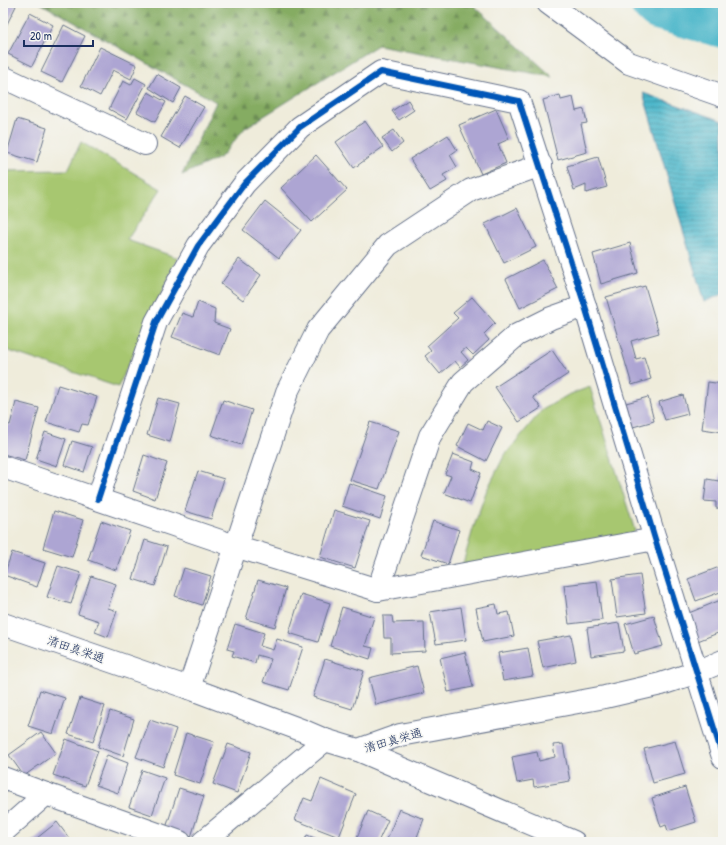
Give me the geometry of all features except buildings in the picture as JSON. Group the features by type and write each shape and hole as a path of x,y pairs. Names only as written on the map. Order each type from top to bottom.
{"street":[{"path":"548,3 629,63 723,96"},
{"path":"98,498 156,322 198,246 217,220 246,183 300,127 381,72 519,101 585,306 655,539 723,757"},
{"path":"3,77 145,144"},
{"path":"188,688 287,392 318,330 388,245 471,190 540,165"},
{"path":"378,590 430,436 463,382 517,335 551,318 585,306"},
{"path":"3,467 98,498 235,546 378,590 655,539"},
{"name":"清田真栄通","path":"3,624 188,688 325,740 358,750 400,736 605,697 661,684 697,672 723,661"},
{"path":"203,842 325,740"},
{"path":"358,750 574,842"},
{"path":"3,778 180,842"},
{"path":"3,832 46,794"}],"green space":[{"path":"40,3 471,3 553,77 378,45 245,128 221,157 182,175 216,102"},
{"path":"81,142 161,189 127,240 178,258 118,387 3,349 3,171 68,170"},
{"path":"590,387 635,531 628,539 461,570 486,492 504,456 542,410 568,395"}],"water":[{"path":"643,93 723,121 723,294 704,302"}],"waterway":[{"path":"651,3 657,9 723,27"}],"cycle path":[{"path":"98,499 156,322 198,246 245,183 300,127 381,72 519,101 585,306 655,539 723,757"}]}
